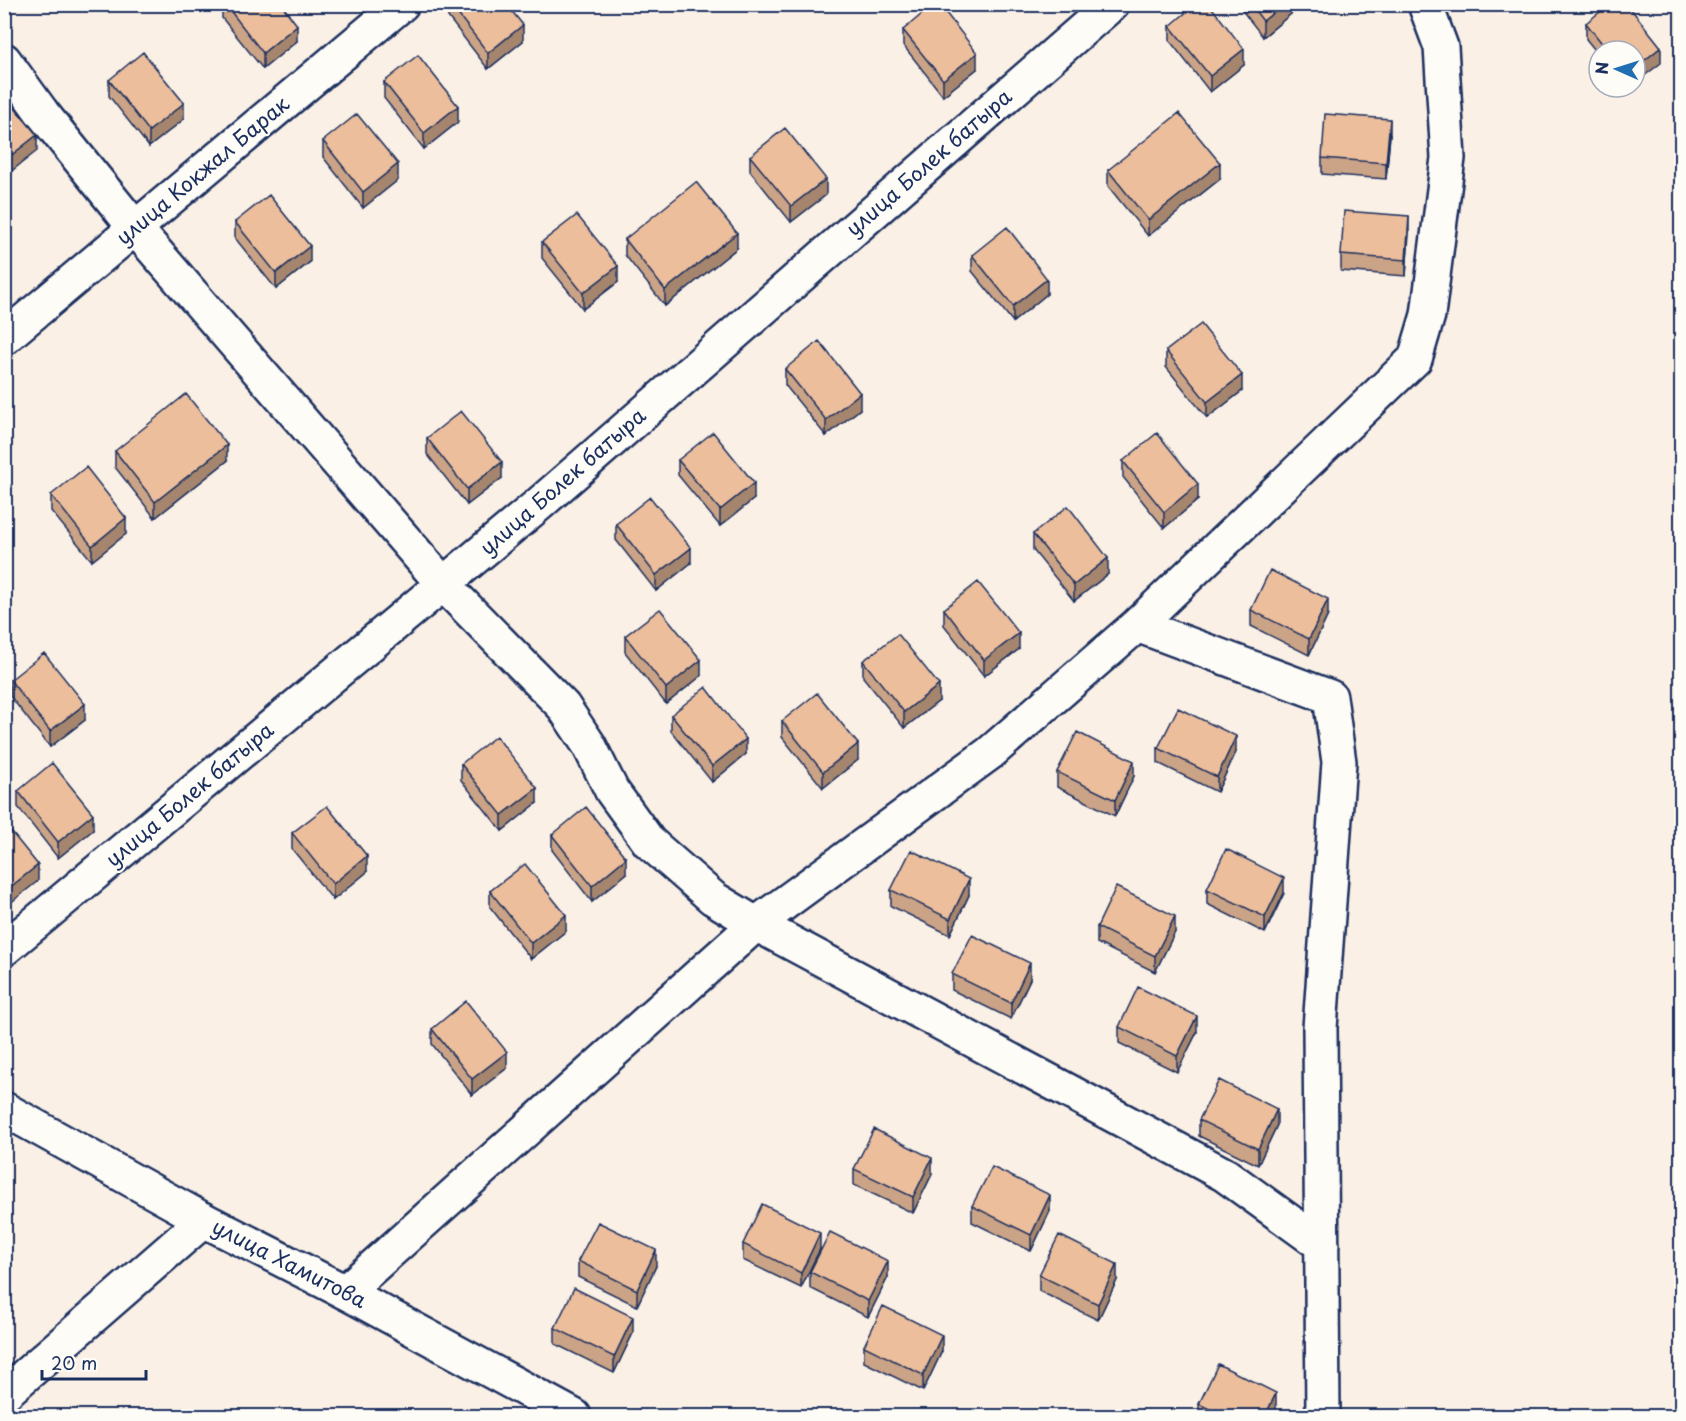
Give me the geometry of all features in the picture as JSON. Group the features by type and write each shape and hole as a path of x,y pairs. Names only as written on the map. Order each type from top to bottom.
{"street":[{"name":"улица Кокжал Барак","path":"4,338 402,4"},
{"name":"улица Болек батыра","path":"4,949 538,505 1112,4"},
{"path":"345,1292 756,924 990,753 1137,625 1415,359 1428,315 1448,158 1441,47 1425,4"},
{"path":"4,60 43,114 135,228 443,584 563,706 589,745 612,791 649,842 713,898 756,924 1225,1175 1322,1245"},
{"path":"1137,625 1330,697 1339,762 1320,1028 1323,1416"},
{"name":"улица Хамитова","path":"4,1109 204,1220 345,1292 574,1416"},
{"path":"4,1394 204,1220"}],"building":[{"path":"225,4 281,4 297,25 263,53"},
{"path":"450,4 506,4 523,25 488,53"},
{"path":"934,4 939,4 977,53 943,80 903,30"},
{"path":"1196,4 1209,4 1244,49 1210,76 1170,26"},
{"path":"1250,4 1284,4 1263,21"},
{"path":"1610,4 1627,4 1661,47 1647,58 1647,39 1599,39 1586,23"},
{"path":"143,52 184,103 149,131 109,80"},
{"path":"418,55 458,106 424,133 384,82"},
{"path":"4,95 37,135 4,161"},
{"path":"1179,113 1220,163 1148,220 1108,170"},
{"path":"357,114 398,164 363,192 323,141"},
{"path":"1325,114 1390,119 1386,163 1322,158"},
{"path":"785,128 826,179 791,206 750,156"},
{"path":"696,182 737,233 665,290 625,239"},
{"path":"269,195 310,246 276,273 235,222"},
{"path":"1344,211 1409,216 1406,260 1341,255"},
{"path":"577,215 618,266 583,293 542,242"},
{"path":"1007,227 1047,279 1013,306 972,255"},
{"path":"1201,324 1242,375 1207,402 1166,351"},
{"path":"819,341 860,393 826,420 785,369"},
{"path":"186,394 227,445 155,502 115,451"},
{"path":"461,411 502,462 467,489 427,438"},
{"path":"713,432 754,483 720,510 678,460"},
{"path":"1157,433 1198,484 1164,512 1123,461"},
{"path":"86,467 126,518 92,546 51,495"},
{"path":"650,497 691,548 656,575 616,524"},
{"path":"1068,506 1108,558 1074,585 1033,534"},
{"path":"1270,570 1328,599 1309,639 1251,610"},
{"path":"978,582 1019,633 984,660 944,609"},
{"path":"660,609 701,660 666,688 625,636"},
{"path":"898,634 939,685 904,712 863,661"},
{"path":"44,653 85,704 50,731 10,680"},
{"path":"706,687 746,739 712,766 671,715"},
{"path":"817,693 858,744 823,772 782,721"},
{"path":"1178,708 1236,736 1217,777 1158,748"},
{"path":"1077,732 1134,761 1115,800 1057,772"},
{"path":"496,736 537,788 502,815 461,764"},
{"path":"52,763 93,814 58,842 18,791"},
{"path":"327,806 367,856 333,884 292,833"},
{"path":"586,807 626,858 592,886 552,835"},
{"path":"4,823 38,865 4,892"},
{"path":"1226,849 1284,878 1265,917 1207,889"},
{"path":"911,850 969,879 950,919 891,890"},
{"path":"525,864 566,915 531,943 490,891"},
{"path":"1116,887 1175,916 1155,956 1097,927"},
{"path":"972,935 1030,963 1011,1003 952,974"},
{"path":"1138,987 1197,1016 1177,1056 1119,1027"},
{"path":"466,1001 507,1052 472,1079 432,1029"},
{"path":"1219,1080 1277,1109 1258,1149 1199,1120"},
{"path":"874,1129 932,1158 913,1197 854,1169"},
{"path":"992,1167 1050,1195 1031,1235 972,1206"},
{"path":"762,1204 820,1233 801,1273 743,1244"},
{"path":"598,1222 656,1250 637,1290 578,1261"},
{"path":"830,1232 888,1261 868,1301 810,1272"},
{"path":"1059,1235 1117,1264 1098,1304 1039,1275"},
{"path":"574,1288 633,1317 614,1357 555,1328"},
{"path":"883,1306 942,1335 923,1375 864,1346"},
{"path":"1218,1364 1276,1393 1265,1416 1224,1416 1199,1404"}]}
